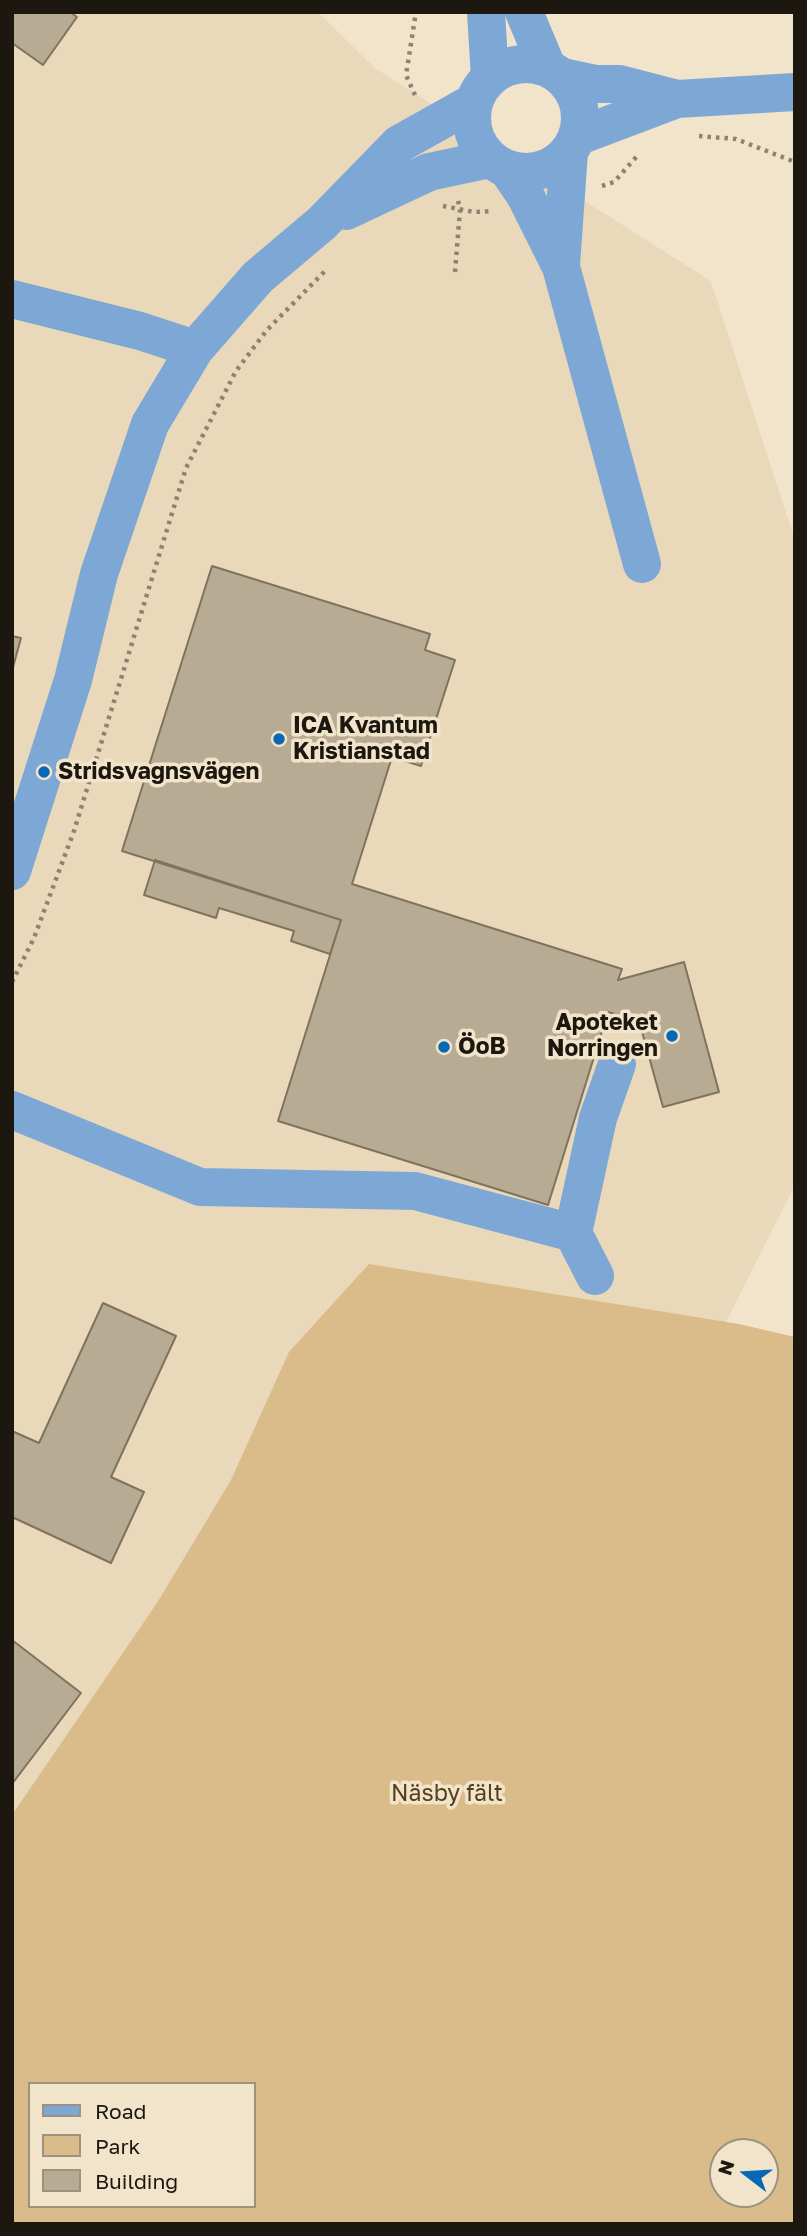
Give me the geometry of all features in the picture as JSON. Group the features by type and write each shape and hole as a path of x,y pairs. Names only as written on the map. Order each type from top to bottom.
{"street":[{"path":"486,12 482,90 472,117 474,133 480,147 508,175 561,267 642,564"},
{"path":"524,12 555,72 576,94 581,115 566,191 561,267"},
{"path":"12,871 73,680 99,574 150,424 195,349 258,277 322,223 399,144 482,90 503,69 517,64 532,63 596,85 619,84 677,99 795,92"},
{"path":"322,223 429,172 508,175 541,171 556,164 574,144 677,99"},
{"path":"12,299 140,331 195,349"},
{"path":"595,1276 573,1233 598,1118 617,1064"},
{"path":"12,1110 200,1187 415,1191 573,1233"}],"path":[{"path":"408,12 415,18"},
{"path":"690,135 736,139 795,162"},
{"path":"566,191 595,188 614,182 636,155 647,150"},
{"path":"439,205 474,212 506,210 508,175"},
{"path":"12,982 34,938 74,831 186,468 236,371 267,330 333,262"}],"shaded area":[{"path":"12,12 318,12 375,68 711,281 795,541 795,1185 724,1326 12,1856"}],"green space":[{"name":"Näsby fält","path":"369,1264 739,1324 795,1337 795,2224 12,2224 12,1815 157,1603 231,1480 289,1352"}],"building":[{"path":"12,12 70,12 77,17 43,65 12,43"},
{"path":"212,566 430,634 425,650 455,660 421,766 392,757 352,884 622,969 618,980 684,962 719,1092 663,1107 639,1021 608,1012 548,1205 278,1121 341,920 122,851"},
{"path":"12,636 21,638 12,671"},
{"path":"155,860 341,920 330,954 291,941 294,931 219,908 216,918 144,895"},
{"path":"103,1303 176,1336 111,1477 144,1492 111,1563 12,1517 12,1431 39,1443"},
{"path":"12,1640 81,1693 12,1784"}],"place":[{"name":"ICA Kvantum Kristianstad","path":"279,739"},
{"name":"Stridsvagnsvägen","path":"44,772"},
{"name":"Apoteket Norringen","path":"672,1036"},
{"name":"ÖoB","path":"444,1047"}]}
